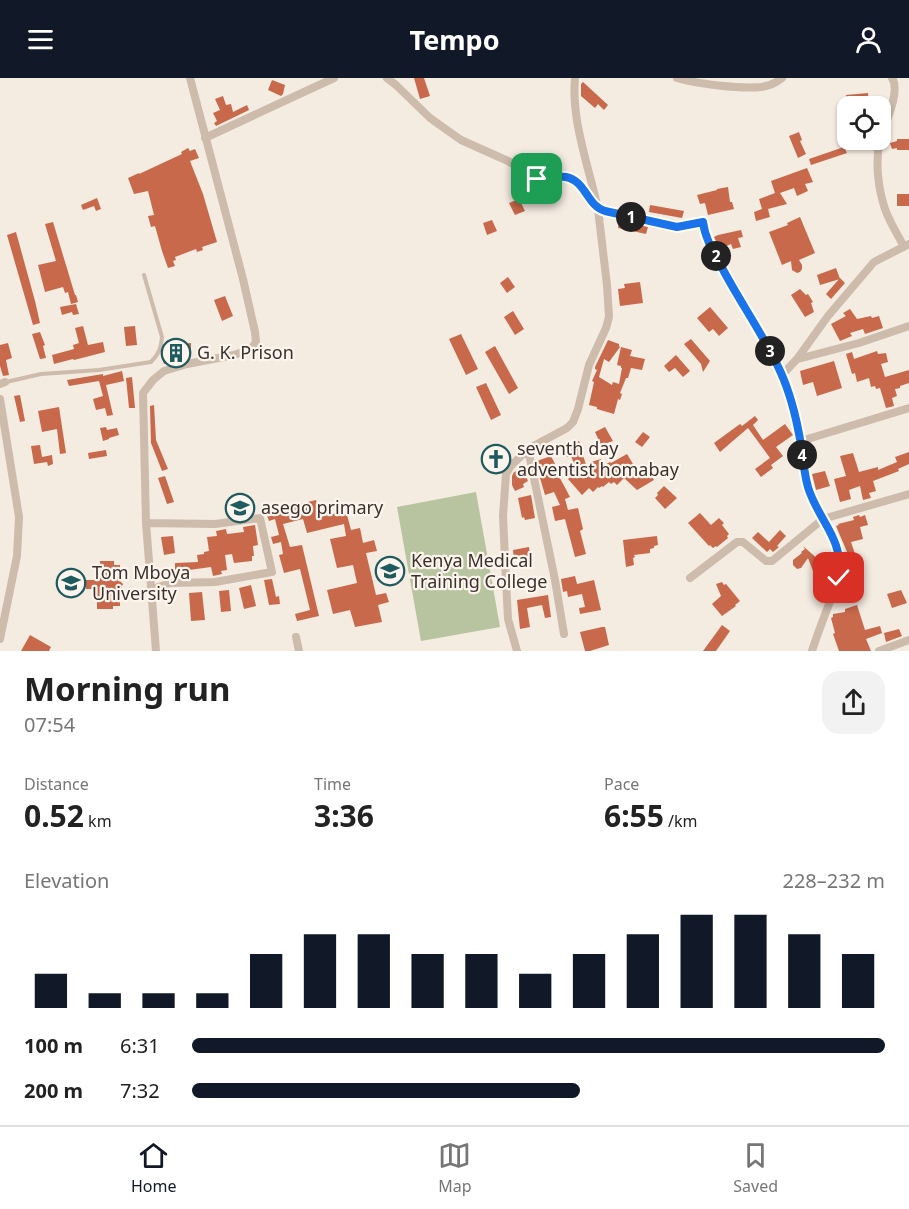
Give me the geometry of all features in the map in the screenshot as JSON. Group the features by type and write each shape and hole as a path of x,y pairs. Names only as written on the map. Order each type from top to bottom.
{"street":[{"path":"156,651 146,523 143,393 164,371 234,355 251,349 256,342 243,279 190,78"},
{"path":"205,138 334,78"},
{"path":"387,78 430,118 461,140 508,161 537,179 566,177 581,185 598,209 677,227 703,222 704,232 725,274 782,375 801,441 803,465 809,491 837,548 840,564 839,578 812,651"},
{"path":"516,651 508,619 503,516 506,474 510,466 528,449 567,428 573,422 589,365 609,316 598,209 578,132 575,78"},
{"path":"677,78 725,86 760,87 776,83 782,78"},
{"path":"891,107 895,95 895,83 892,78"},
{"path":"782,375 874,262 907,246 885,210 879,183 878,150"},
{"path":"797,359 859,343 909,326"},
{"path":"0,399 19,517 17,556 0,639"},
{"path":"801,441 909,408"},
{"path":"528,449 564,634"},
{"path":"690,578 737,542 743,542 766,561 772,561 823,519 909,494"},
{"path":"146,523 215,524 260,518 272,572 215,582 171,583 152,589"},
{"path":"296,637 299,651"},
{"path":"879,651 909,640"}],"lane":[{"path":"3,383 41,374 99,370 151,362 157,357 162,338 144,275"}],"green space":[{"path":"476,492 500,627 421,641 397,507"}],"building":[{"path":"414,78 424,78 430,96 420,99"},
{"path":"272,80 285,85 281,96 268,90"},
{"path":"583,82 608,105 604,110 598,104 595,108 581,96"},
{"path":"868,93 868,96 846,96"},
{"path":"223,96 226,105 231,104 233,112 247,105 249,110 216,126 214,123 217,121 213,113 220,110 215,99"},
{"path":"799,132 806,154 798,158 789,136"},
{"path":"897,139 909,139 909,150 892,149 891,143"},
{"path":"188,148 190,151 195,149 199,158 190,161 203,194 217,242 202,247 203,250 197,252 196,249 175,257 176,260 173,261 175,266 168,268 155,226 151,227 148,216 154,215 148,191 134,194 128,178 182,154 181,152"},
{"path":"837,149 846,150 847,153 811,165 809,159"},
{"path":"807,168 813,182 805,184 808,191 797,196 794,188 780,193 787,204 768,209 770,217 756,221 754,212 762,209 759,199 775,193 771,181"},
{"path":"728,187 730,202 734,209 708,215 705,203 700,204 697,195"},
{"path":"897,194 909,194 909,206 897,206"},
{"path":"97,198 101,209 96,211 94,206 83,210 81,205"},
{"path":"519,199 525,211 515,215 509,203"},
{"path":"650,205 684,211 682,218 649,212"},
{"path":"800,217 815,253 799,260 802,269 797,273 792,270 791,261 782,265 769,232 788,225 787,223"},
{"path":"492,220 497,231 487,235 483,223"},
{"path":"619,220 648,227 646,234 618,228"},
{"path":"53,222 78,302 71,304 68,292 65,293 63,287 45,292 38,265 56,261 45,224"},
{"path":"741,230 743,237 738,238 741,247 733,249 731,244 720,249 714,237"},
{"path":"16,232 40,323 33,325 7,235"},
{"path":"836,268 840,279 820,285 817,275"},
{"path":"508,277 515,287 507,293 500,283"},
{"path":"840,278 845,283 831,299 826,294"},
{"path":"640,282 643,303 620,306 618,289 625,288 624,284"},
{"path":"800,289 806,295 808,294 813,302 811,303 814,312 805,317 791,295"},
{"path":"225,296 233,316 222,321 214,300"},
{"path":"76,304 79,314 73,315 72,312 62,315 60,307"},
{"path":"710,307 728,328 719,336 713,329 709,332 697,318"},
{"path":"850,309 857,319 879,316 883,328 865,334 863,329 850,333 852,336 840,341 831,324 846,316 843,313"},
{"path":"513,311 524,329 515,335 504,317"},
{"path":"83,326 88,345 103,342 105,352 54,364 52,355 74,349 73,345 79,343 75,328"},
{"path":"135,326 137,345 126,346 124,327"},
{"path":"40,332 45,345 43,346 46,358 40,359 32,334"},
{"path":"461,334 478,369 466,375 449,339"},
{"path":"691,339 710,361 703,372 701,364 684,344"},
{"name":"G. K. Prison","path":"172,340 173,345 191,343 191,350 182,351 184,358 164,364 161,355 169,353 166,341"},
{"path":"608,340 619,344 620,347 609,362 604,359 599,377 612,385 613,382 619,384 622,368 617,365 621,347 632,350 630,356 645,359 642,370 631,368 614,414 589,405 594,382 592,381 597,370 595,367"},
{"path":"8,343 12,358 6,360 9,375 3,376 0,366 0,345"},
{"path":"495,346 518,388 509,394 485,352"},
{"path":"877,351 878,354 886,353 888,362 881,364 885,377 909,370 909,383 895,389 897,396 892,398 894,406 886,408 880,388 871,387 869,378 857,382 846,354 852,352 854,359"},
{"path":"676,355 690,371 683,377 675,368 669,372 664,366"},
{"path":"834,361 842,388 817,396 813,382 803,385 800,371"},
{"path":"122,371 124,381 106,385 113,415 107,416 105,408 96,410 93,399 103,396 99,381 69,386 67,380 103,374 103,376"},
{"path":"132,377 135,408 129,408 126,378"},
{"path":"486,383 501,415 491,420 476,387"},
{"path":"20,395 25,421 20,422 14,396"},
{"path":"154,405 156,440 168,469 162,471 151,443 150,406"},
{"path":"59,407 66,453 60,454 57,429 42,432 38,411"},
{"path":"755,416 758,420 753,425 763,440 785,424 793,435 776,447 783,456 761,477 755,469 770,458 748,428 720,452 714,443"},
{"path":"106,427 107,430 117,428 119,435 103,441 100,428"},
{"path":"605,427 613,441 601,445 595,432"},
{"path":"643,432 650,437 642,447 635,442"},
{"path":"579,441 584,452 580,453 587,467 591,462 601,459 603,466 627,454 639,474 648,469 654,480 637,490 624,478 617,485 609,482 593,492 589,488 582,495 568,479 573,475 570,468 575,466 571,456 567,457 563,448"},
{"path":"40,445 42,457 52,455 53,464 48,466 47,462 34,464 31,446"},
{"path":"106,450 107,456 89,459 88,453"},
{"path":"909,452 909,464 898,469 899,471 873,481 876,491 869,493 871,498 863,500 860,486 849,490 851,499 840,502 834,479 846,476 840,456 853,453 859,472 878,467 878,470 897,462 895,457"},
{"path":"551,456 555,464 553,465 570,497 565,499 568,510 578,508 583,529 580,531 586,554 575,557 565,519 555,521 552,507 560,505 554,492 545,495 537,461"},
{"path":"520,470 528,481 523,484 524,487 515,491 512,476 514,472"},
{"path":"825,471 830,486 816,490 812,474"},
{"path":"165,476 174,502 167,504 158,478"},
{"path":"664,486 677,498 665,509 655,498"},
{"path":"531,495 535,518 525,520 524,517 522,518 518,498"},
{"path":"316,500 320,517 346,511 351,530 360,528 363,543 374,540 377,551 366,553 376,595 386,593 389,602 378,605 382,622 355,627 350,610 333,614 327,590 357,583 353,565 337,568 330,539 346,536 344,524 307,533 303,519 283,524 290,547 302,545 319,616 297,621 295,614 310,610 300,569 284,573 279,555 283,554 281,542 273,544 271,537 279,535 275,519 269,521 266,512"},
{"path":"700,513 711,525 719,518 724,523 722,525 729,534 728,538 717,547 709,546 688,523"},
{"path":"859,515 860,517 865,515 868,525 860,527 863,539 851,542 856,557 850,559 836,526 854,520 853,517"},
{"path":"255,525 258,545 253,546 252,561 234,563 232,554 225,555 227,570 221,571 222,574 213,576 211,567 189,570 189,576 175,577 175,563 198,562 197,555 209,551 207,537 217,536 216,531 226,529 227,534 244,532 243,527"},
{"path":"780,530 786,536 773,552 770,549 767,552 752,538 758,532 769,542"},
{"path":"173,536 175,553 164,555 161,537"},
{"path":"657,536 658,545 650,549 650,553 634,555 634,565 626,567 623,540"},
{"path":"803,546 820,561 813,571 808,558 801,568 797,569 793,565 793,560 805,549"},
{"path":"529,547 530,556 514,559 513,550"},
{"path":"100,561 114,561 114,565 120,565 120,581 123,584 120,590 120,606 113,606 113,609 97,609 97,589 86,589 86,580 94,580 94,568 100,568"},
{"path":"575,576 577,584 594,580 601,610 580,614 579,608 585,607 582,594 568,597 567,591 563,592 561,579"},
{"path":"272,579 280,604 269,605 264,580"},
{"path":"722,582 740,601 722,616 712,604 721,596 716,584"},
{"path":"251,585 256,606 244,609 239,588"},
{"path":"229,590 231,611 221,612 219,591"},
{"path":"901,590 907,603 892,608 887,594"},
{"path":"202,592 205,620 191,621 189,593"},
{"path":"548,595 551,617 545,618 542,605 527,608 530,627 520,629 517,600"},
{"path":"857,605 865,630 880,626 882,633 866,639 871,651 839,651 833,634 835,633 831,618 833,614 845,612 845,609"},
{"path":"722,625 730,631 716,651 703,651"},
{"path":"605,627 609,645 585,651 580,632"},
{"path":"899,629 902,636 886,642 884,633"},
{"path":"30,635 51,647 49,651 21,651"}],"place":[{"name":"G. K. Prison","path":"176,353"},
{"name":"seventh day adventist homabay","path":"496,459"},
{"name":"asego primary","path":"240,508"},
{"name":"Kenya Medical Training College","path":"390,571"},
{"name":"Tom Mboya University","path":"71,583"}],"route":[{"path":"537,179 566,177 581,185 598,209 605,211 677,227 703,222 704,232 725,274 782,375 801,441 803,465 809,491 837,548 840,564 839,578"}]}
